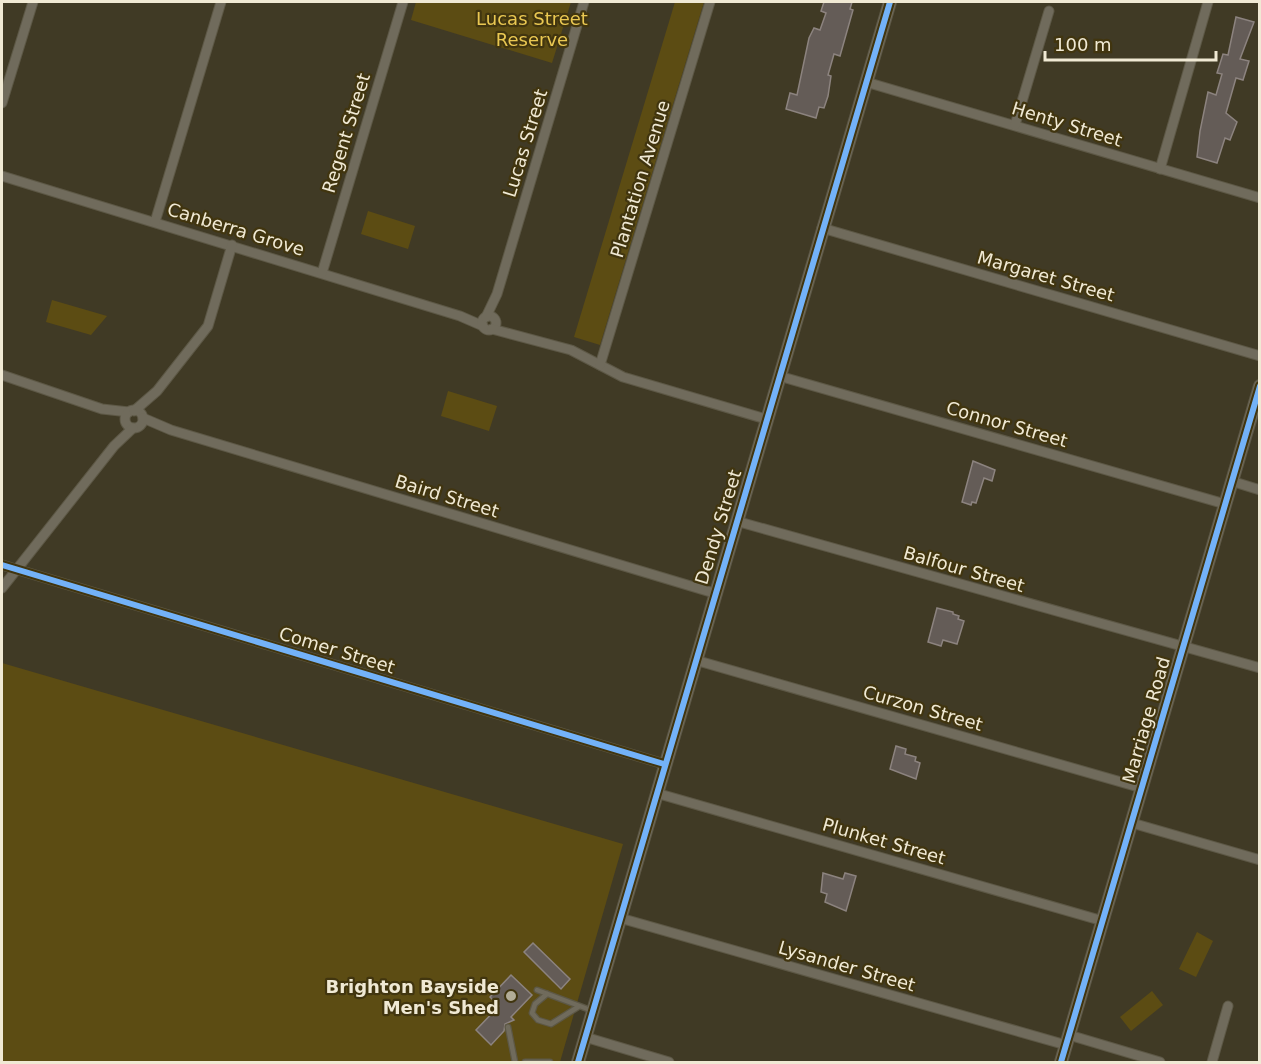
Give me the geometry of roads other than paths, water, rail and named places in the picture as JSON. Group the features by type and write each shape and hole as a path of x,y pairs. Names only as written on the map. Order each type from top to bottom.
{"street":[{"path":"2,103 33,2"},
{"path":"155,222 220,2"},
{"name":"Regent Street","path":"322,273 403,2"},
{"name":"Lucas Street","path":"489,321 584,2"},
{"name":"Plantation Avenue","path":"600,365 710,2"},
{"name":"Dendy Street","path":"578,1062 714,593 890,2"},
{"path":"1160,169 1208,2"},
{"path":"1015,125 1049,11"},
{"name":"Henty Street","path":"866,82 1260,198"},
{"name":"Canberra Grove","path":"2,176 460,316 489,321 519,334 582,354 623,377 766,419"},
{"name":"Margaret Street","path":"822,228 1260,356"},
{"path":"2,588 208,326 232,245"},
{"name":"Baird Street","path":"2,375 134,419 714,593"},
{"name":"Connor Street","path":"779,376 1225,504"},
{"name":"Marriage Road","path":"1061,1062 1260,386"},
{"path":"1232,482 1260,490"},
{"name":"Balfour Street","path":"736,521 1260,668"},
{"name":"Comer Street","path":"2,565 664,764"},
{"name":"Curzon Street","path":"695,660 1142,788"},
{"name":"Plunket Street","path":"656,793 1103,921"},
{"path":"1132,823 1260,860"},
{"name":"Lysander Street","path":"620,918 1068,1040 1161,1062"},
{"path":"1212,1062 1228,1006"},
{"path":"585,1037 669,1062"}],"lane":[{"path":"537,990 593,1011"},
{"path":"547,994 535,1004 532,1013 538,1020 551,1024 578,1007"},
{"path":"508,1027 515,1062"},
{"path":"525,1062 550,1062"}],"place":[{"name":"Brighton Bayside Men's Shed","path":"511,996"}],"park label":[{"name":"Lucas Street Reserve","path":"532,28"}]}
